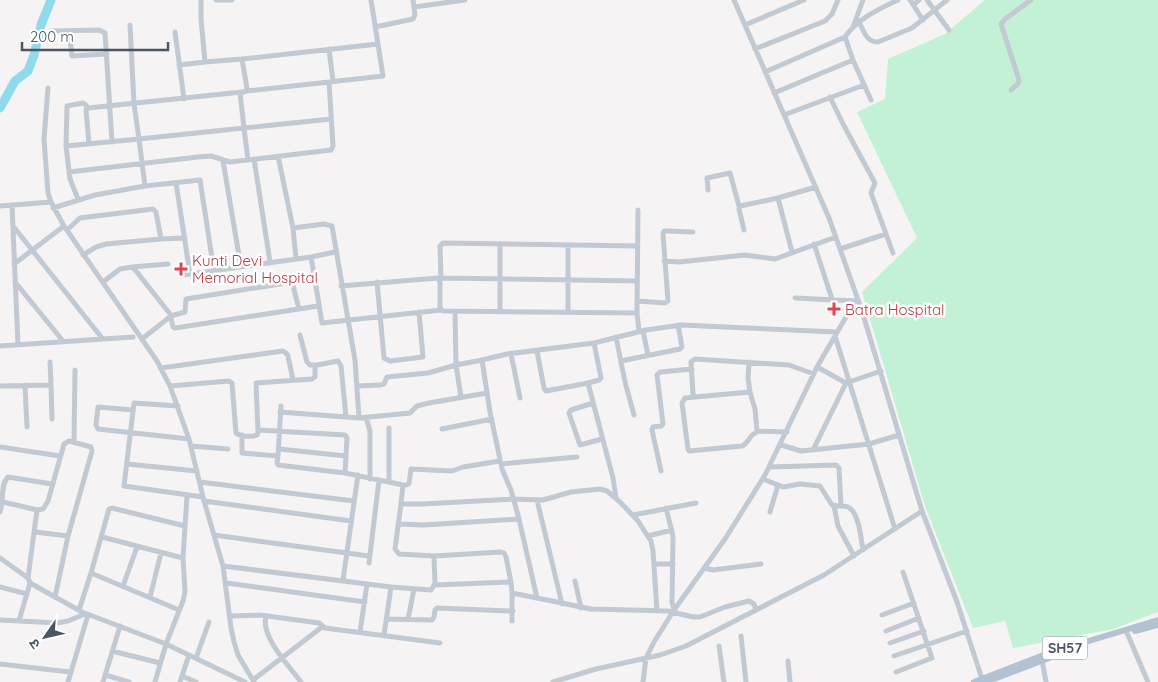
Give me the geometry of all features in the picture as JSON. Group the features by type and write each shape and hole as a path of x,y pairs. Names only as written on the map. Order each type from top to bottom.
{"main road":[{"name":"SH57","path":"984,681 1049,653 1158,620"},
{"name":"SH57","path":"974,682 984,681 1042,660 1158,625"}],"street":[{"path":"202,0 201,19 205,62"},
{"path":"216,0 232,0"},
{"path":"87,109 383,76 370,0"},
{"path":"375,27 414,19 413,0"},
{"path":"414,8 465,0"},
{"path":"734,0 836,237 880,371 922,512 984,681"},
{"path":"787,0 789,6"},
{"path":"745,25 804,0"},
{"path":"755,49 825,21 832,14 838,0"},
{"path":"853,28 863,0"},
{"path":"765,72 846,37 859,22 898,0"},
{"path":"919,0 912,3 923,20"},
{"path":"927,0 950,30"},
{"path":"859,22 868,39 872,42 878,42 912,28 947,0"},
{"path":"1011,90 1018,84 1019,80 1001,24 1031,0"},
{"path":"130,25 134,104 145,186"},
{"path":"51,31 103,31 106,35 112,142"},
{"path":"69,31 72,56 107,54"},
{"path":"175,32 184,98"},
{"path":"846,37 853,60 871,100"},
{"path":"179,65 378,44"},
{"path":"69,172 211,156 230,162 331,150 333,146 330,119 330,49"},
{"path":"242,58 244,91 240,95 244,128 270,262"},
{"path":"774,93 853,60"},
{"path":"784,115 864,85"},
{"path":"48,88 44,139 48,193 53,208 142,339 170,386 192,446 204,499 223,566 229,616 238,655 253,681 322,627"},
{"path":"830,97 842,124 875,183 871,193 893,253"},
{"path":"78,199 69,172 66,146 67,106 83,103 86,105 89,144"},
{"path":"66,146 330,119"},
{"path":"278,156 293,228 296,258"},
{"path":"223,161 241,267"},
{"path":"708,190 707,178 730,173 744,230"},
{"path":"53,208 78,199 145,186 198,179 201,182 214,270"},
{"path":"176,182 190,274"},
{"path":"739,206 778,198 816,187"},
{"path":"778,198 792,252"},
{"path":"0,206 51,202"},
{"path":"12,205 18,345"},
{"path":"14,264 80,218 153,209 156,212 161,239"},
{"path":"638,210 637,313 648,355"},
{"path":"293,228 330,224 332,226 355,360 359,418"},
{"path":"13,226 102,338"},
{"path":"637,301 665,303 668,301 662,240 664,231 693,232"},
{"path":"840,249 886,234"},
{"path":"664,261 680,262 745,256 772,259 836,237"},
{"path":"84,254 106,244 185,238"},
{"path":"441,310 440,246 442,244 638,246"},
{"path":"500,244 500,312"},
{"path":"568,244 568,312"},
{"path":"814,244 832,299"},
{"path":"184,275 335,252"},
{"path":"311,257 322,323 441,310 637,313"},
{"path":"103,282 120,269 168,264"},
{"path":"132,267 171,316 172,325 175,328 318,306"},
{"path":"341,286 440,278 637,281"},
{"path":"15,282 64,341"},
{"path":"377,282 384,358 390,361 423,357 419,312"},
{"path":"142,339 171,316 185,312 186,299 294,283 299,309"},
{"path":"795,298 856,300"},
{"path":"643,682 646,658 654,642 763,479 817,367 856,300"},
{"path":"455,311 456,365 461,397"},
{"path":"357,386 381,385 384,384 387,377 428,374 456,365 511,354 594,343 641,331 678,325 836,334"},
{"path":"621,361 681,348 678,325"},
{"path":"836,334 848,382 895,529"},
{"path":"300,335 307,362 310,365 338,361 340,363 346,417"},
{"path":"0,346 133,337"},
{"path":"616,338 634,415"},
{"path":"537,351 546,391 599,380 594,343"},
{"path":"161,368 283,351 288,356 293,380"},
{"path":"511,354 520,398"},
{"path":"695,397 693,394 691,362 695,359 789,364 814,374"},
{"path":"482,360 501,463 519,519 537,598"},
{"path":"50,362 52,419"},
{"path":"749,362 750,392 755,408 757,432"},
{"path":"170,386 229,381 232,383 236,431 239,435 254,436 257,435 258,430 256,383 315,378 315,367 317,365"},
{"path":"817,367 848,382"},
{"path":"74,442 75,370"},
{"path":"661,471 652,430 653,427 663,424 657,375 660,372 692,370"},
{"path":"813,450 848,382 880,371"},
{"path":"588,383 616,498"},
{"path":"25,385 27,427"},
{"path":"0,386 50,385"},
{"path":"750,392 685,398 682,403 689,451 742,446 752,434 757,432 786,432"},
{"path":"487,393 417,406 410,413 359,418 280,409 277,463 278,465 358,475 406,486 410,484 410,470 412,468 452,471 463,467 501,463 577,458"},
{"path":"178,406 137,402 134,404 124,484 126,488 351,521"},
{"path":"593,404 572,410 569,413 580,445 602,439"},
{"path":"133,410 98,407 96,425 98,428 131,433 189,439"},
{"path":"366,417 370,432 370,478"},
{"path":"442,429 492,419"},
{"path":"389,428 389,482"},
{"path":"258,430 345,435 347,438 345,473"},
{"path":"242,435 242,453 278,456"},
{"path":"781,444 796,450 813,450 869,444 899,435"},
{"path":"3,502 38,510 45,507 66,442 90,446 92,451 68,536 55,598"},
{"path":"192,446 228,449"},
{"path":"0,447 60,456"},
{"path":"279,449 346,456"},
{"path":"127,464 197,471"},
{"path":"770,467 836,465 839,468 841,506"},
{"path":"343,580 358,475"},
{"path":"0,512 3,502 4,483 8,477 52,484"},
{"path":"763,479 778,486 788,487 800,484 818,485 821,487 829,502 834,506 849,507 855,514 863,550"},
{"path":"369,563 379,480"},
{"path":"200,482 354,501"},
{"path":"403,484 394,549 396,552 434,556 504,553 511,582 512,621"},
{"path":"770,512 778,486"},
{"path":"401,503 422,504 513,499 537,500 571,492 600,489 606,491 616,498 633,516 648,536 653,551 657,611"},
{"path":"155,682 166,644 185,592 183,558 187,496"},
{"path":"537,500 562,604"},
{"path":"633,516 696,503"},
{"path":"834,506 838,526 854,556"},
{"path":"79,610 102,537 107,512 112,508 185,526"},
{"path":"666,508 672,530 673,611"},
{"path":"19,621 27,594 38,510"},
{"path":"553,682 686,646 824,575 922,512"},
{"path":"398,524 424,525 519,519"},
{"path":"648,536 672,530"},
{"path":"35,532 68,536"},
{"path":"214,535 369,556"},
{"path":"102,537 183,558"},
{"path":"123,586 137,547"},
{"path":"150,597 162,553"},
{"path":"223,566 391,587 431,590 435,584 434,556"},
{"path":"0,560 55,598 87,614 166,644 245,682"},
{"path":"654,564 673,564"},
{"path":"705,568 713,570 761,564"},
{"path":"896,672 931,660 932,656 903,572"},
{"path":"91,573 180,610"},
{"path":"575,581 581,608"},
{"path":"435,584 511,582"},
{"path":"226,583 365,602"},
{"path":"360,632 367,584"},
{"path":"0,587 27,594"},
{"path":"384,635 391,587"},
{"path":"408,619 414,589"},
{"path":"512,593 581,608 626,611 673,611 680,615 700,617 749,601 754,604 756,610"},
{"path":"882,615 914,603"},
{"path":"386,619 432,620 434,610 437,608 513,612"},
{"path":"0,620 57,623 87,614"},
{"path":"68,682 87,614"},
{"path":"229,616 266,616 318,623 322,627 440,643"},
{"path":"266,616 264,620 266,632 301,682"},
{"path":"886,632 919,618"},
{"path":"196,658 209,622"},
{"path":"103,682 120,626"},
{"path":"890,643 924,631"},
{"path":"894,656 967,631"},
{"path":"1127,633 1148,682"},
{"path":"741,636 746,682"},
{"path":"719,646 724,682"},
{"path":"112,651 160,663"},
{"path":"180,682 189,655"},
{"path":"1042,660 1046,682"},
{"path":"788,661 790,682"},
{"path":"0,664 70,672"},
{"path":"105,675 130,682"},
{"path":"182,676 196,682"}],"green space":[{"path":"985,0 1158,0 1158,612 1113,629 1013,648 1005,621 973,628 925,506 862,292 917,238 857,112 885,99 888,59 945,34"}],"waterway":[{"path":"0,108 15,81 28,71 41,25 51,0"}],"place":[{"name":"Kunti Devi Memorial Hospital","path":"181,269"},
{"name":"Batra Hospital","path":"834,309"}]}
